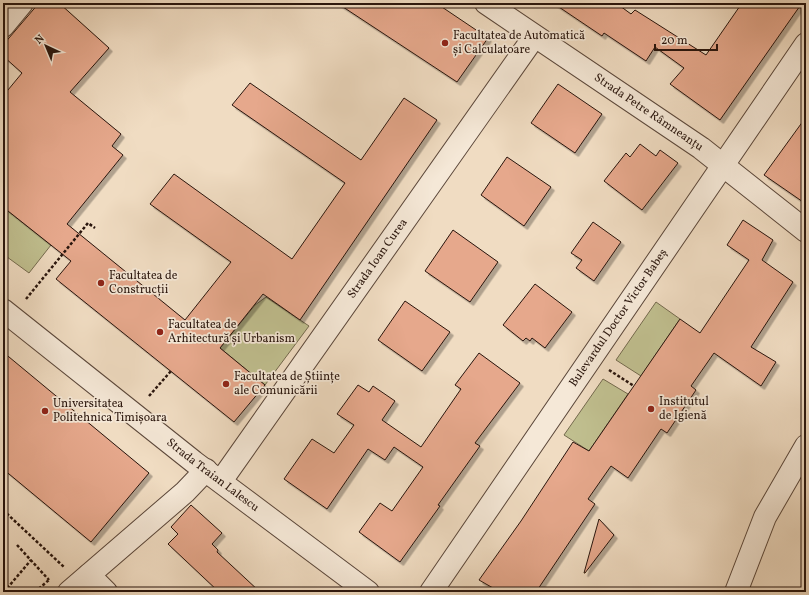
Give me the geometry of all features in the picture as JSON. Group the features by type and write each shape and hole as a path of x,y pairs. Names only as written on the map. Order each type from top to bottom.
{"street":[{"name":"Strada Petre Râmneanțu","path":"486,3 534,37 701,148 806,231"},
{"path":"3,26 17,5"},
{"name":"Strada Ioan Curea","path":"79,583 184,492 214,475 534,37"},
{"name":"Bulevardul Doctor Victor Babeș","path":"431,592 724,165 802,56"},
{"name":"Strada Traian Lalescu","path":"3,310 214,475 368,592"},
{"path":"736,592 765,516 806,446"},
{"path":"79,583 106,592"}],"path":[{"path":"26,299 88,223 95,228"},
{"path":"609,370 634,386"},
{"path":"149,396 171,371"},
{"path":"3,510 79,583"},
{"path":"16,545 49,580"},
{"path":"4,592 31,560"},
{"path":"59,571 64,567"},
{"path":"35,592 54,575"}],"shaded area":[{"path":"3,207 51,245 29,273 3,254"},
{"path":"266,297 309,326 265,385 220,348 255,305"},
{"path":"656,302 680,319 641,376 616,360"},
{"path":"603,379 628,394 589,451 564,435"}],"building":[{"path":"39,3 59,3 109,48 70,92 121,134 112,146 123,155 67,224 185,320 231,262 150,204 174,174 292,259 345,183 232,105 250,83 361,160 404,98 437,120 300,320 263,294 220,348 265,385 234,422 56,279 71,261 3,207 3,96 22,73 3,56 3,45"},
{"path":"337,3 436,3 488,38 457,82"},
{"path":"553,3 616,3 631,14 635,10 706,55 742,3 802,3 720,120 670,84 684,68 655,47 646,61 604,33 602,36"},
{"path":"558,84 602,114 575,153 531,123"},
{"path":"806,117 806,204 764,175"},
{"path":"640,144 656,156 660,150 678,163 642,210 604,181 626,153 630,157"},
{"path":"507,157 551,187 524,226 481,195"},
{"path":"743,220 773,240 762,260 793,282 751,347 776,362 761,386 714,353 691,386 696,390 667,433 661,429 628,478 611,466 588,499 595,504 536,592 500,592 479,580 521,521 573,442 589,451 680,319 700,333 749,260 727,245"},
{"path":"593,222 621,242 594,281 576,268 582,260 571,253"},
{"path":"453,230 498,262 470,302 425,271"},
{"path":"535,284 572,312 545,348 532,338 530,341 526,338 523,341 503,325"},
{"path":"405,301 450,332 422,371 378,340"},
{"path":"3,352 149,473 91,542 3,469"},
{"path":"479,353 520,383 475,443 480,446 400,562 359,532 380,503 392,511 423,467 394,447 385,460 368,449 327,509 284,479 312,439 334,453 354,425 337,414 358,385 369,392 373,386 395,401 382,420 421,447 461,389 455,385"},
{"path":"191,505 222,533 212,544 218,550 217,552 260,592 219,592 168,544 178,534 171,527"},
{"path":"599,519 614,535 584,573"}],"place":[{"name":"Facultatea de Automatică și Calculatoare","path":"445,43"},
{"name":"Facultatea de Construcții","path":"101,283"},
{"name":"Facultatea de Arhitectură și Urbanism","path":"160,332"},
{"name":"Facultatea de Științe ale Comunicării","path":"226,384"},
{"name":"Institutul de Igienă","path":"651,409"},
{"name":"Universitatea Politehnica Timișoara","path":"45,411"}]}
